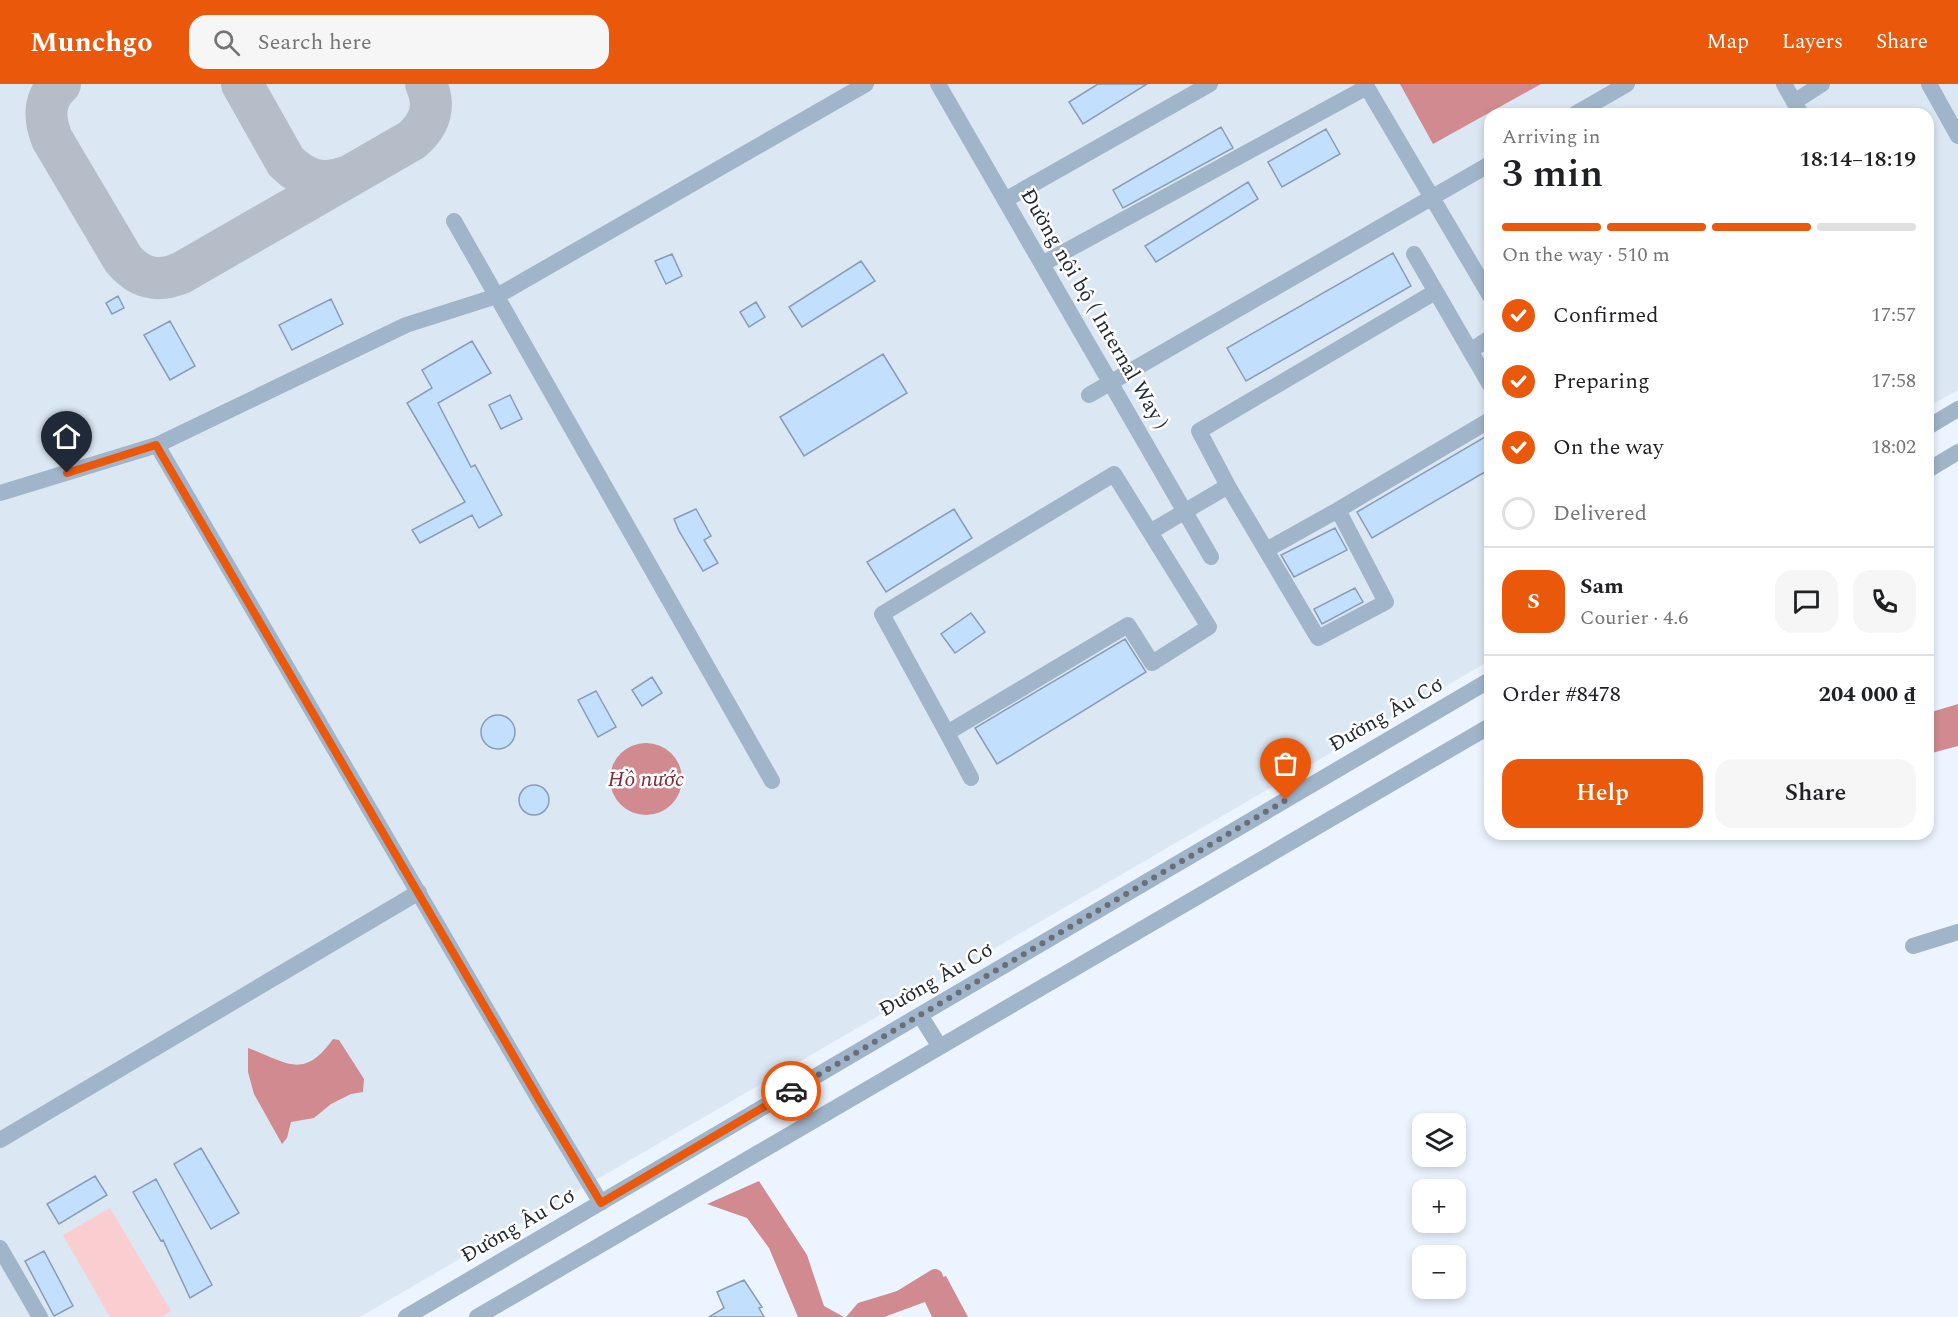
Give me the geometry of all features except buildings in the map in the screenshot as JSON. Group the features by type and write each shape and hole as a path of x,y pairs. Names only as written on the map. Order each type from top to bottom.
{"street":[{"path":"0,494 156,445 406,326 497,296 866,84"},
{"name":"Đường nội bộ ( Internal Way )","path":"938,84 1211,557"},
{"path":"1005,200 1210,84"},
{"path":"1585,108 1627,84"},
{"path":"1784,84 1798,108 1822,84"},
{"path":"1929,84 1958,136"},
{"path":"1042,264 1366,86 1484,286"},
{"path":"1089,395 1484,167"},
{"path":"454,221 772,782"},
{"path":"1413,254 1484,375"},
{"path":"1338,510 1386,602 1318,638 1228,486 1199,431 1435,292"},
{"path":"1470,351 1484,342"},
{"path":"1934,423 1958,409"},
{"path":"1266,550 1484,424"},
{"path":"156,445 601,1203"},
{"path":"1934,466 1958,452"},
{"path":"947,733 1128,625 1152,663 1209,627 1114,474 882,614 971,778"},
{"path":"1150,532 1228,486"},
{"name":"Đường Âu Cơ","path":"406,1317 1484,684"},
{"path":"477,1317 1484,730"},
{"path":"0,1140 419,892"},
{"path":"1913,946 1958,932"},
{"path":"921,1015 940,1047"},
{"path":"0,1248 40,1317"}],"shaded area":[{"path":"0,84 1958,84 1958,390 1934,404 1934,108 1484,108 1484,664 360,1317 0,1317"},
{"path":"110,1208 171,1311 162,1317 110,1317 63,1235"}],"water":[{"path":"1400,84 1541,84 1498,108 1484,108 1484,116 1433,144"},
{"path":"1958,704 1958,746 1934,752 1934,711"},
{"name":"Hồ nước","path":"653,743 672,753 680,765 682,779 680,793 672,805 660,813 639,815 620,805 612,793 610,772 620,753 632,745"},
{"path":"333,1039 339,1040 364,1079 363,1092 351,1094 331,1104 314,1118 291,1122 287,1138 282,1144 254,1094 248,1072 248,1048 284,1062 303,1064 313,1060"},
{"path":"759,1181 807,1255 824,1306 844,1317 798,1317 769,1248 747,1218 707,1204"},
{"path":"946,1276 968,1317 932,1317 925,1302 884,1317 846,1317 858,1303"}],"waterway":[{"path":"870,1317 935,1277 946,1317"}],"taxiway":[{"path":"60,84 50,96 48,103 47,124 52,139 123,259 135,271 156,278 181,273 412,140 423,128 430,115 431,100 426,84"},
{"path":"242,84 286,162 314,180 329,181 346,177"}],"way so far":[{"path":"791,1091 1286,800"}],"route":[{"path":"67,473 156,445 601,1203 791,1091"}]}
